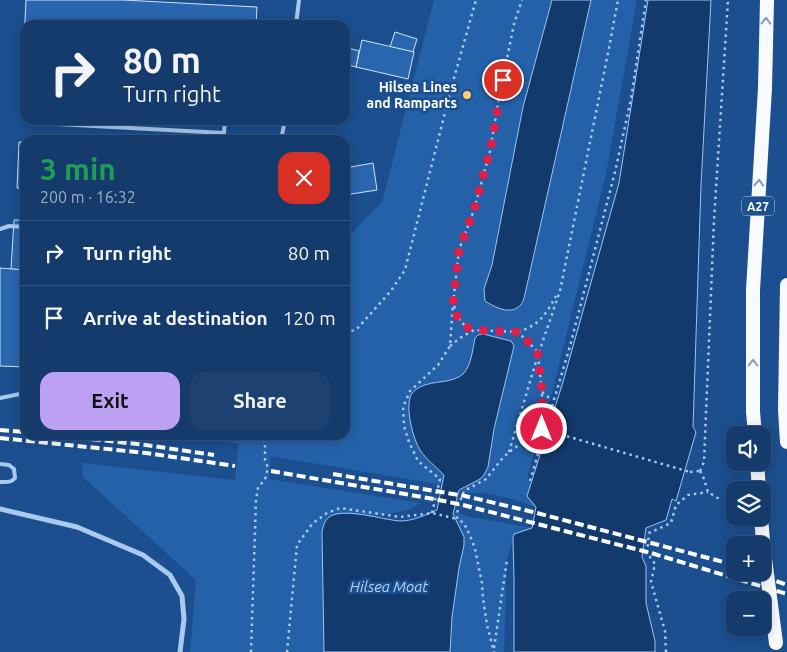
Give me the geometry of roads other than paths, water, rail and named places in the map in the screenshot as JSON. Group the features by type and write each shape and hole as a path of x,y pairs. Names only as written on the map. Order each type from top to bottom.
{"highway":[{"name":"A27","path":"754,426 753,290 765,88 767,0"},
{"path":"787,285 785,410 787,442"},
{"path":"768,581 777,648"}],"street":[{"path":"0,509 77,527 143,555 170,574 182,596 184,618 180,652"}],"lane":[{"path":"297,20 299,0"},
{"path":"106,125 224,132 225,125"},
{"path":"0,229 9,226 20,227"},
{"path":"0,398 20,394"},
{"path":"0,464 9,465 14,469 15,478 12,481 0,482"}],"water":[{"path":"552,0 591,0 524,298 517,308 505,310 485,301 484,289 492,265 523,107"},
{"path":"648,0 711,0 701,185 693,427 696,432 676,501 672,499 666,520 646,528 642,557 646,566 646,603 655,641 655,652 514,652 513,538 514,534 532,528 536,507 527,496 563,382 619,183"},
{"name":"Hilsea Moat","path":"483,334 511,341 514,346 494,429 488,467 480,479 459,490 453,514 464,537 464,545 452,617 450,652 324,652 322,532 325,523 328,518 342,513 405,521 437,510 444,475 425,457 417,445 410,417 410,398 420,387 431,383 448,381 463,374 470,362 475,338"}],"railway":[{"path":"0,430 20,432"},
{"path":"0,438 146,453 235,466"},
{"path":"100,440 214,455"},
{"path":"271,471 463,505 651,553 787,594"},
{"path":"333,474 465,496 726,563"},
{"path":"771,579 787,585"}],"place":[{"name":"Hilsea Lines and Ramparts","path":"467,95"}]}
